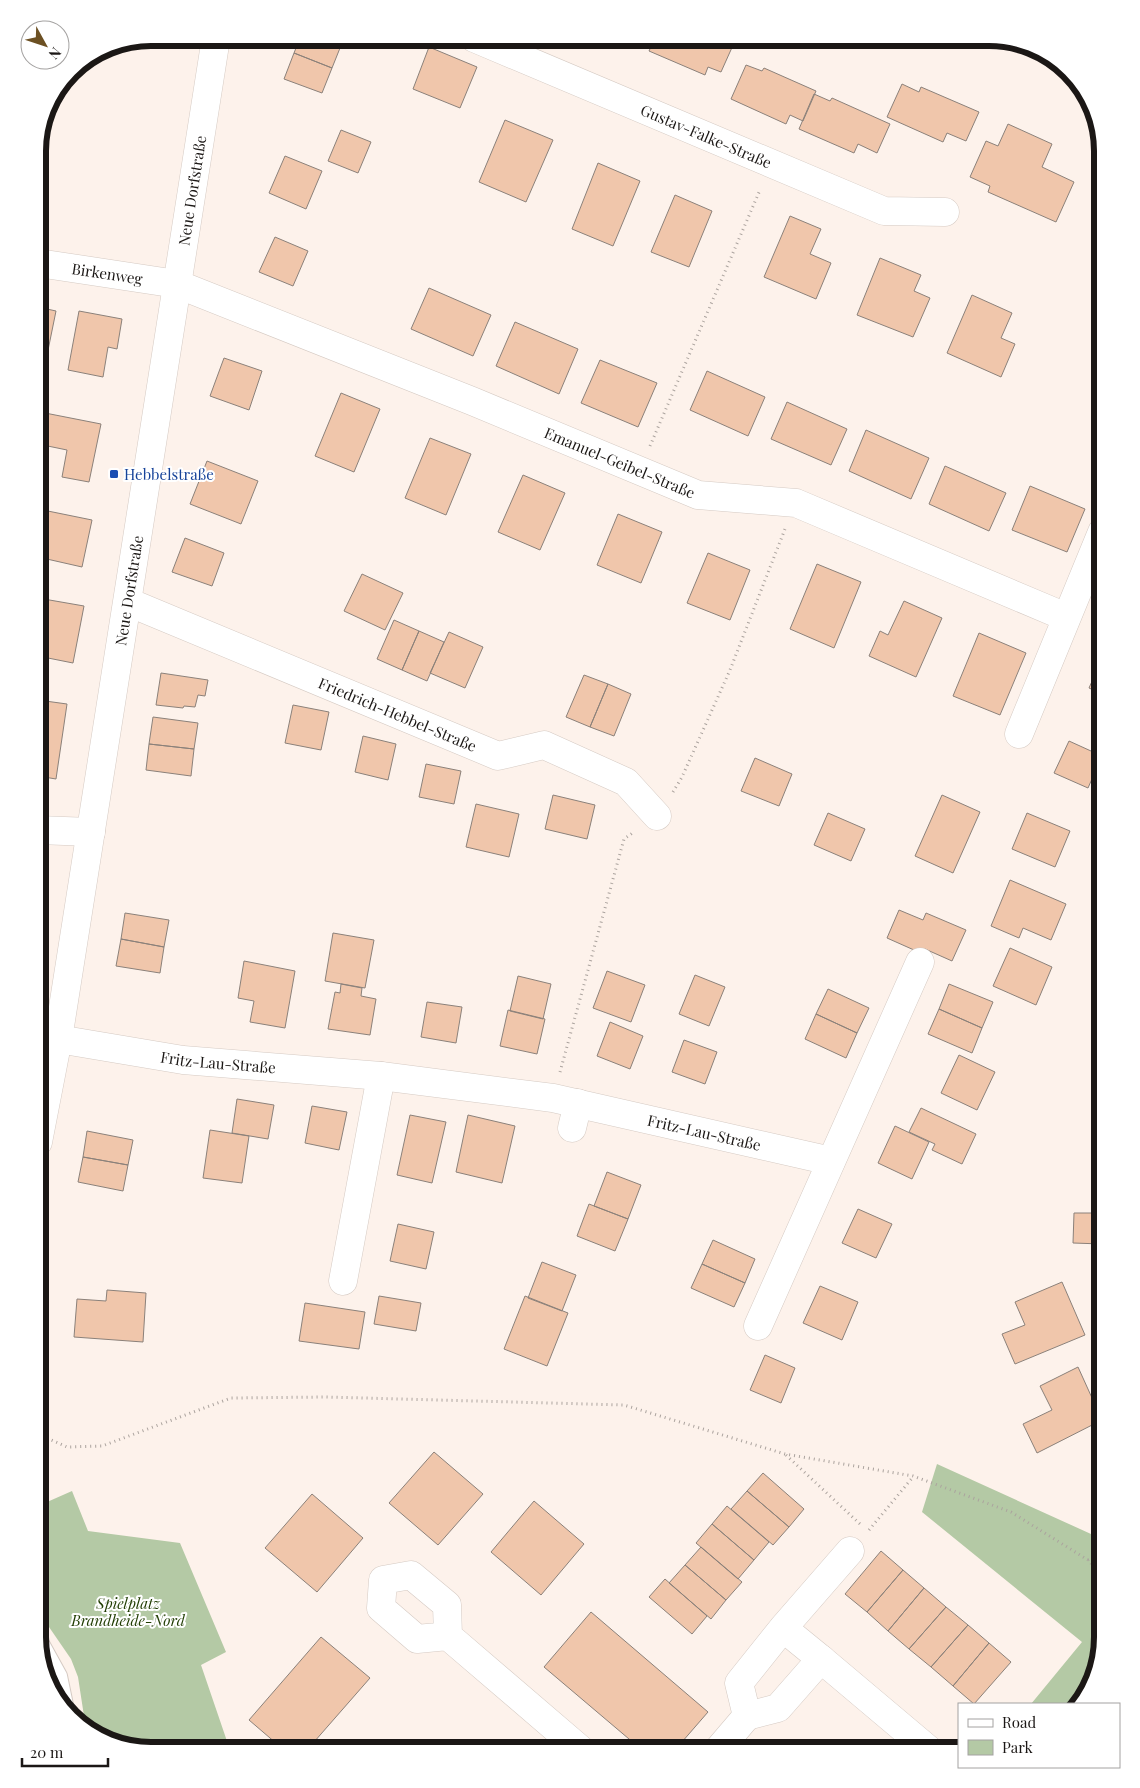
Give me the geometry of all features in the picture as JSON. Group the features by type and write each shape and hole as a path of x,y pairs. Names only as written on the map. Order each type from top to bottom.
{"street":[{"name":"Neue Dorfstraße","path":"46,1101 58,1039 128,602 215,46"},
{"name":"Gustav-Falke-Straße","path":"493,46 884,211 944,212"},
{"name":"Birkenweg","path":"46,264 177,284"},
{"name":"Emanuel-Geibel-Straße","path":"177,284 698,495 796,503 1066,617"},
{"path":"1019,734 1094,551"},
{"name":"Friedrich-Hebbel-Straße","path":"128,602 498,756 544,745 626,782 657,816"},
{"path":"46,830 91,832"},
{"path":"758,1326 920,962"},
{"name":"Fritz-Lau-Straße","path":"58,1039 183,1060 382,1076 553,1098 575,1116 831,1161"},
{"path":"343,1281 382,1076"},
{"path":"747,1716 739,1683 783,1628 850,1551"},
{"path":"783,1628 920,1742"},
{"path":"448,1636 572,1742"},
{"path":"725,1742 747,1716 778,1708 821,1659"}],"lane":[{"path":"48,1656 59,1676 62,1692"}],"path":[{"path":"640,470 772,163"},
{"path":"46,1438 67,1447 102,1446 230,1398 326,1397 624,1404 785,1454 914,1476 1011,1512 1088,1560 1094,1567"},
{"path":"785,1454 868,1531 914,1476"},
{"path":"1088,1560 1094,1557"}],"green space":[{"path":"937,1464 1094,1535 1093,1651 1086,1677 1070,1703 1032,1703 1082,1642 922,1512"},
{"name":"Spielplatz Brandheide-Nord","path":"72,1491 88,1531 180,1543 226,1652 201,1665 227,1742 144,1742 131,1740 105,1731 84,1718 78,1677 71,1659 46,1623 46,1502"}],"building":[{"path":"297,46 341,46 332,68 294,53"},
{"path":"651,46 733,46 721,72 708,67 705,75 649,51"},
{"path":"429,47 477,67 460,108 413,89"},
{"path":"294,53 332,68 322,93 284,79"},
{"path":"746,65 762,71 764,68 816,91 803,121 790,115 786,124 731,99"},
{"path":"902,84 919,92 921,87 979,112 966,141 947,133 943,142 887,117"},
{"path":"814,94 830,101 832,98 890,124 877,153 858,144 854,153 799,129"},
{"path":"505,120 553,140 526,202 479,182"},
{"path":"1008,124 1052,144 1042,167 1074,182 1056,222 988,192 990,186 970,177 986,141 998,146"},
{"path":"341,130 371,142 358,173 328,161"},
{"path":"285,156 322,171 306,209 269,193"},
{"path":"598,163 640,181 613,246 572,229"},
{"path":"675,195 712,211 689,267 651,252"},
{"path":"790,216 821,229 810,254 831,263 816,299 764,277"},
{"path":"275,237 308,251 293,286 259,272"},
{"path":"880,258 921,275 914,291 930,298 913,337 857,315"},
{"path":"429,288 491,315 473,356 411,329"},
{"path":"972,295 1012,313 1001,338 1015,344 1001,377 947,353"},
{"path":"46,309 56,311 46,360"},
{"path":"79,311 122,319 117,349 108,347 103,377 68,370"},
{"path":"515,322 578,349 559,394 496,366"},
{"path":"224,358 262,371 249,410 210,396"},
{"path":"600,360 657,383 638,427 581,403"},
{"path":"707,371 765,397 748,436 690,410"},
{"path":"341,393 380,409 354,472 315,456"},
{"path":"787,402 847,429 831,465 771,439"},
{"path":"46,413 101,424 89,482 62,477 67,450 46,446"},
{"path":"866,430 929,458 911,499 849,471"},
{"path":"430,438 471,454 446,515 405,498"},
{"path":"207,461 258,481 241,524 190,504"},
{"path":"945,466 1006,493 989,531 929,504"},
{"path":"523,475 565,493 540,550 498,532"},
{"path":"1030,486 1085,509 1067,552 1012,530"},
{"path":"46,511 92,520 82,567 46,559"},
{"path":"618,514 662,532 641,583 597,565"},
{"path":"185,538 224,553 212,586 172,572"},
{"path":"708,553 750,570 730,620 687,603"},
{"path":"817,564 861,582 834,648 790,629"},
{"path":"362,574 403,593 385,630 344,611"},
{"path":"46,599 84,606 73,663 46,658"},
{"path":"904,601 942,618 916,677 869,656 880,631 888,635"},
{"path":"394,620 419,631 402,670 377,659"},
{"path":"419,631 444,642 427,681 402,670"},
{"path":"449,632 483,647 465,688 430,673"},
{"path":"979,633 1026,653 1000,715 953,696"},
{"path":"161,673 208,680 205,696 198,695 195,707 184,706 183,708 156,705"},
{"path":"584,675 608,684 590,727 566,717"},
{"path":"1094,677 1094,690 1089,688"},
{"path":"608,684 631,694 614,736 590,727"},
{"path":"46,701 67,704 56,779 46,777"},
{"path":"293,705 329,712 321,750 285,743"},
{"path":"153,717 198,723 194,749 149,744"},
{"path":"363,736 396,744 388,780 355,772"},
{"path":"1069,741 1094,752 1094,774 1088,788 1054,773"},
{"path":"149,744 194,749 191,776 146,770"},
{"path":"755,758 792,774 779,806 741,791"},
{"path":"426,764 461,771 454,804 419,797"},
{"path":"553,795 595,805 587,839 545,829"},
{"path":"942,795 980,812 953,873 915,856"},
{"path":"476,804 519,814 509,857 466,847"},
{"path":"828,813 865,829 851,861 814,845"},
{"path":"1027,813 1070,831 1055,867 1012,849"},
{"path":"1010,880 1066,904 1051,940 1023,928 1019,938 991,926"},
{"path":"899,910 923,920 926,913 966,930 952,961 925,949 923,954 887,938"},
{"path":"125,913 169,920 164,947 121,939"},
{"path":"333,933 374,940 365,988 325,981"},
{"path":"121,939 164,947 160,973 116,966"},
{"path":"1010,948 1052,967 1036,1005 993,986"},
{"path":"244,961 295,971 285,1028 250,1022 254,1001 238,998"},
{"path":"607,971 645,985 631,1022 593,1008"},
{"path":"695,975 725,987 709,1026 679,1014"},
{"path":"518,976 551,984 543,1019 510,1011"},
{"path":"341,984 362,988 361,996 376,999 370,1035 328,1029 335,992 340,993"},
{"path":"949,984 993,1002 982,1028 939,1009"},
{"path":"828,989 869,1008 857,1033 816,1014"},
{"path":"427,1002 462,1007 456,1043 421,1037"},
{"path":"939,1009 982,1028 972,1053 928,1034"},
{"path":"508,1010 545,1019 537,1054 500,1046"},
{"path":"816,1014 857,1033 846,1058 805,1039"},
{"path":"610,1022 643,1036 630,1069 597,1056"},
{"path":"684,1040 717,1052 705,1084 672,1072"},
{"path":"959,1055 995,1072 977,1110 941,1093"},
{"path":"237,1099 274,1105 268,1139 232,1133"},
{"path":"312,1106 347,1112 339,1150 305,1143"},
{"path":"921,1108 976,1134 962,1164 932,1150 935,1144 909,1132"},
{"path":"410,1115 446,1122 432,1183 397,1175"},
{"path":"468,1115 515,1126 502,1183 456,1172"},
{"path":"895,1126 929,1142 912,1179 878,1163"},
{"path":"210,1130 249,1136 242,1183 203,1178"},
{"path":"87,1131 133,1140 128,1165 83,1157"},
{"path":"83,1157 128,1165 123,1191 78,1182"},
{"path":"607,1172 641,1185 628,1219 594,1206"},
{"path":"589,1204 628,1219 615,1251 577,1236"},
{"path":"858,1209 892,1224 876,1258 842,1243"},
{"path":"1074,1213 1094,1213 1094,1244 1073,1243"},
{"path":"398,1224 434,1232 426,1269 390,1261"},
{"path":"713,1240 755,1259 745,1283 702,1264"},
{"path":"542,1262 576,1275 562,1311 528,1298"},
{"path":"702,1264 745,1283 734,1307 691,1288"},
{"path":"1062,1282 1085,1335 1015,1364 1002,1334 1025,1325 1015,1302"},
{"path":"820,1286 858,1302 842,1340 803,1323"},
{"path":"107,1290 146,1293 143,1342 74,1337 77,1299 106,1301"},
{"path":"379,1296 421,1303 416,1331 374,1324"},
{"path":"525,1296 568,1313 547,1366 504,1349"},
{"path":"305,1303 365,1312 359,1349 299,1341"},
{"path":"765,1355 795,1368 781,1403 750,1390"},
{"path":"1078,1367 1094,1402 1094,1424 1037,1453 1023,1424 1052,1410 1040,1386"},
{"path":"434,1452 483,1494 438,1545 389,1503"},
{"path":"763,1473 804,1509 789,1527 747,1491"},
{"path":"747,1491 789,1527 773,1545 731,1509"},
{"path":"312,1494 363,1538 317,1592 265,1548"},
{"path":"534,1501 584,1544 541,1595 491,1552"},
{"path":"727,1506 769,1542 754,1560 712,1524"},
{"path":"712,1524 754,1560 738,1579 696,1543"},
{"path":"701,1547 742,1582 726,1600 685,1565"},
{"path":"881,1551 903,1570 867,1612 845,1594"},
{"path":"685,1565 726,1600 711,1619 669,1583"},
{"path":"903,1570 924,1588 888,1631 867,1612"},
{"path":"665,1579 707,1616 692,1634 649,1597"},
{"path":"924,1588 946,1607 909,1649 888,1631"},
{"path":"946,1607 968,1625 931,1667 909,1649"},
{"path":"591,1612 708,1712 682,1742 633,1742 544,1667"},
{"path":"968,1625 989,1643 953,1686 931,1667"},
{"path":"321,1637 370,1678 314,1742 275,1742 249,1720"},
{"path":"989,1643 1011,1662 975,1703 953,1686"}],"place":[{"name":"Hebbelstraße","path":"114,474"}]}
